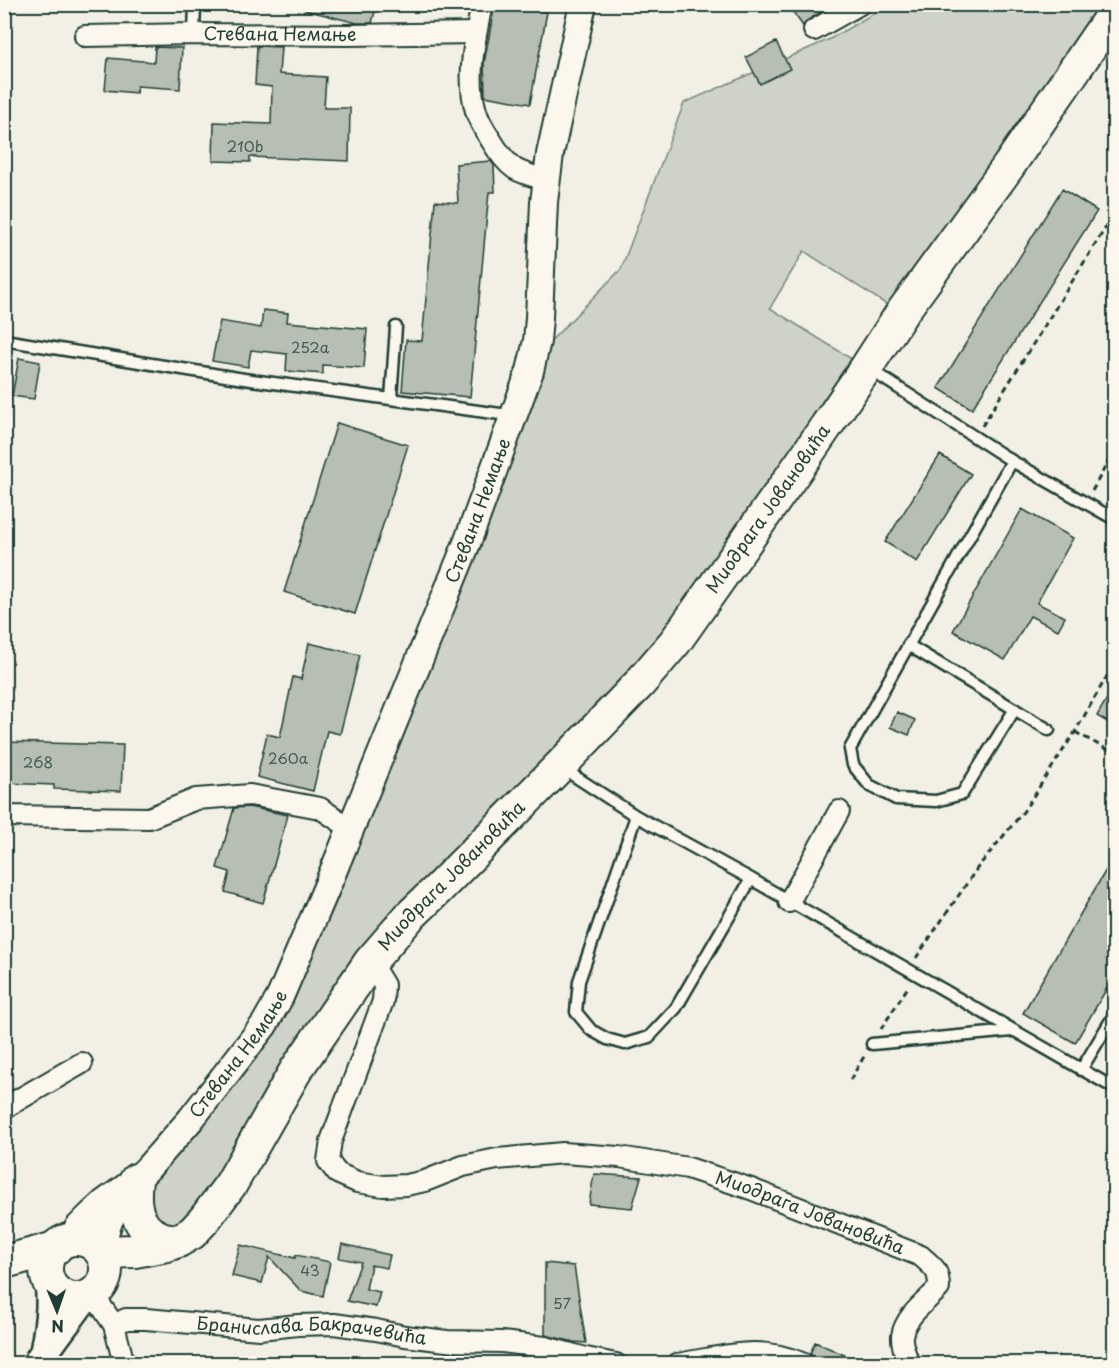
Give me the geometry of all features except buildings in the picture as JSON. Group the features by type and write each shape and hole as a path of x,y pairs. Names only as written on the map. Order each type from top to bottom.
{"main road":[{"name":"Миодрага Јовановића","path":"173,1243 192,1233 231,1184 296,1070 370,962 409,917 639,684 675,642 756,528 901,314 1008,167 1114,12"},
{"path":"133,1183 139,1219 153,1234 173,1243"},
{"path":"41,1356 51,1293 78,1269 135,1251 173,1243"},
{"path":"7,1258 78,1269"},
{"path":"41,1356 65,1324 78,1269"}],"street":[{"path":"482,4 472,68 476,114 495,147 509,163 517,170 546,180"},
{"name":"Стевана Немање","path":"78,1269 133,1183 191,1119 264,1025 283,988 463,553 530,372 537,340 546,180 553,135 584,4"},
{"path":"814,30 860,4"},
{"name":"Стевана Немање","path":"85,36 476,33"},
{"path":"4,816 149,818 196,799 250,795 320,808 350,828"},
{"path":"789,902 839,811"},
{"name":"Миодрага Јовановића","path":"370,962 384,985 383,1001 331,1141 328,1161 337,1173 357,1182 383,1186 406,1185 425,1181 463,1166 486,1161 563,1153 619,1157 688,1168 751,1189 921,1256 935,1269 939,1276 939,1287 909,1319 902,1336 909,1364"},
{"path":"4,1108 82,1063"},
{"path":"78,1269 114,1325 124,1364"},
{"name":"Бранислава Бакрачевића","path":"114,1325 126,1319 146,1318 258,1329 298,1324 334,1324 447,1341 527,1344 616,1364"},
{"path":"677,1364 732,1353 754,1352 778,1354 804,1364"}],"lane":[{"path":"194,34 195,4"},
{"path":"391,399 396,327"},
{"path":"4,340 244,379 515,416"},
{"path":"866,368 1012,462 1114,519"},
{"path":"1012,462 850,749 853,765 868,784 896,799 936,801 962,794 1014,709"},
{"path":"908,645 1049,730"},
{"path":"560,766 636,816 751,879 1114,1088"},
{"path":"636,816 579,981 576,1012 591,1030 607,1039 625,1044 649,1037 676,1008 751,879"},
{"path":"1081,1070 1114,1015"},
{"path":"872,1044 1012,1031"}],"path":[{"path":"975,438 1111,219 1114,221"},
{"path":"1085,503 1114,452"},
{"path":"907,970 978,867 1023,812 1075,732 1114,664"},
{"path":"1075,732 1112,752 1114,748"}],"shaded area":[{"path":"888,5 1114,5 901,314 804,251 770,308 866,368 750,537 437,890 204,1220 153,1234 148,1168 251,1043 533,359 621,269 684,103 830,39"}]}
